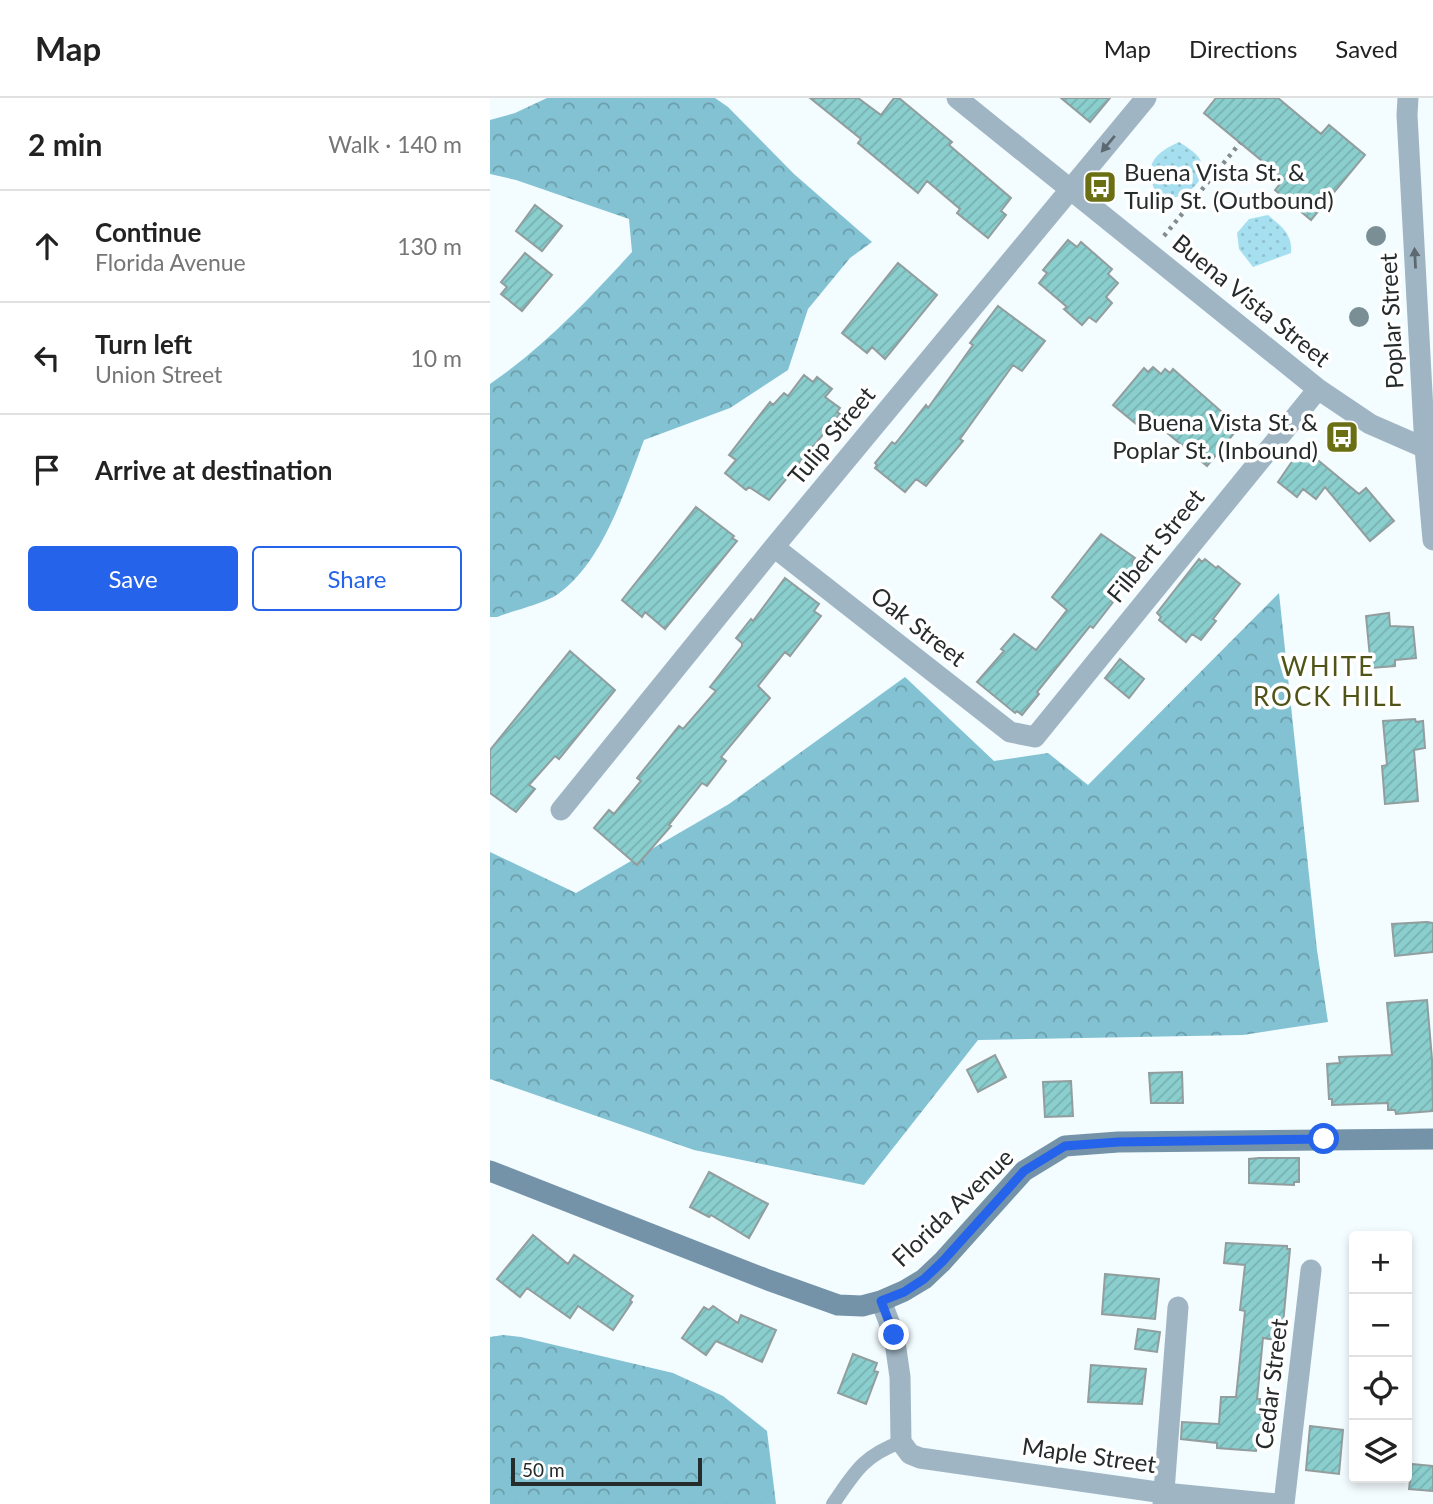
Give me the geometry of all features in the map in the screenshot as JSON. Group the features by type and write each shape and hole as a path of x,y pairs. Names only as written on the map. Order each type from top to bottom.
{"main road":[{"name":"Florida Avenue","path":"490,1171 756,1276 838,1305 862,1306 904,1292 924,1279 1024,1171 1065,1146 1118,1142 1433,1139"}],"street":[{"name":"Buena Vista Street","path":"957,98 1318,389 1370,424 1425,448"},
{"name":"Tulip Street","path":"561,810 774,547 1146,98"},
{"name":"Poplar Street","path":"1408,98 1425,303 1425,448 1433,540"},
{"name":"Filbert Street","path":"1035,737 1318,389"},
{"name":"Oak Street","path":"774,547 1010,732 1035,737"},
{"name":"Cedar Street","path":"1284,1504 1311,1270"},
{"path":"881,1301 894,1335 900,1377 901,1442"},
{"path":"1164,1499 1178,1307"},
{"name":"Maple Street","path":"901,1442 910,1454 920,1458 1164,1499 1277,1504"}],"lane":[{"path":"833,1504 858,1467 878,1451 901,1442"}],"path":[{"path":"1161,240 1240,143"}],"green space":[{"path":"547,98 715,98 728,107 794,174 872,242 850,258 808,309 788,370 730,408 644,440 611,524 588,563 574,580 546,601 490,617 490,384 547,339 632,252 629,219 516,180 490,174 490,120 515,113"},
{"path":"1279,593 1317,950 1328,1022 1243,1035 978,1040 864,1185 694,1150 490,1079 490,852 576,893 729,804 905,677 994,761 1048,753 1088,785"},
{"path":"503,1335 673,1373 723,1396 767,1431 776,1504 490,1504 490,1337"}],"shaded area":[{"path":"1179,142 1199,158 1202,173 1189,191 1174,198 1159,198 1151,179 1152,164 1161,152"},
{"path":"1268,215 1288,236 1291,253 1253,267 1239,249 1237,233 1249,219"}],"building":[{"path":"810,98 858,98 881,115 894,98 899,98 952,142 949,145 1011,198 1001,211 1006,215 988,238 957,213 960,209 927,181 918,193 858,143 861,139"},
{"path":"1061,98 1110,98 1090,122"},
{"path":"1216,98 1278,98 1321,134 1329,125 1365,155 1311,220 1275,190 1284,179 1204,113"},
{"path":"535,205 562,226 542,251 516,231"},
{"path":"1068,240 1077,247 1081,242 1112,269 1108,274 1118,283 1106,297 1112,303 1096,322 1089,317 1082,325 1064,309 1067,307 1039,283 1047,273 1043,270"},
{"path":"525,253 552,275 522,311 501,294 507,287 501,282"},
{"path":"898,263 937,295 885,359 872,347 867,353 842,333"},
{"path":"998,306 1045,341 1022,371 1013,365 960,439 963,441 926,486 916,479 905,492 875,468 875,463 892,442 895,444 926,405 928,408 973,345 970,343"},
{"path":"1153,367 1161,374 1165,369 1170,373 1173,369 1231,420 1227,425 1235,432 1207,466 1154,422 1146,432 1113,405 1144,368 1148,372"},
{"path":"804,375 813,382 817,377 832,389 825,397 840,408 837,412 840,414 769,500 749,487 746,490 725,473 736,460 729,455 770,402 773,405 784,393 788,396"},
{"path":"1302,447 1359,494 1366,488 1394,521 1370,541 1325,487 1316,499 1303,489 1297,497 1278,482"},
{"path":"696,507 737,541 665,629 645,612 642,617 622,600"},
{"path":"1101,534 1135,558 1132,562 1137,566 1093,628 1090,626 1022,715 1017,711 1015,713 977,682 1004,651 1001,649 1014,634 1036,650 1067,610 1052,597"},
{"path":"1199,559 1202,562 1205,559 1216,568 1218,566 1240,584 1213,619 1216,621 1201,640 1192,634 1186,642 1159,620 1161,617 1157,613"},
{"path":"785,578 819,604 814,611 821,616 790,656 785,652 758,686 770,698 721,757 726,761 707,786 702,783 669,825 671,826 637,865 594,828 609,810 614,814 641,781 637,778 679,726 683,729 716,691 710,687 742,646 736,638 751,619 753,621"},
{"path":"1389,613 1390,626 1413,627 1416,658 1395,660 1395,666 1371,668 1366,616"},
{"path":"570,651 615,690 559,759 555,756 529,785 535,789 516,812 490,793 490,750"},
{"path":"1120,659 1144,679 1129,698 1105,678"},
{"path":"1415,719 1416,722 1423,721 1425,748 1414,750 1418,801 1385,804 1382,766 1387,765 1383,721"},
{"path":"1433,923 1433,952 1395,956 1392,924"},
{"path":"1427,1000 1433,1111 1396,1114 1395,1110 1388,1110 1388,1103 1332,1105 1332,1099 1329,1099 1327,1064 1340,1063 1339,1057 1392,1055 1387,1003"},
{"path":"995,1055 1006,1077 978,1092 967,1070"},
{"path":"1182,1072 1183,1103 1151,1103 1149,1073"},
{"path":"1071,1081 1073,1116 1045,1117 1043,1082"},
{"path":"1299,1158 1299,1182 1294,1182 1294,1185 1249,1183 1249,1159"},
{"path":"709,1172 768,1204 749,1238 711,1215 709,1217 690,1207"},
{"path":"533,1235 568,1264 574,1255 633,1296 630,1300 632,1302 613,1330 578,1306 570,1318 527,1288 520,1297 497,1279"},
{"path":"1226,1243 1287,1246 1287,1249 1290,1249 1283,1324 1278,1323 1276,1340 1263,1338 1257,1399 1260,1399 1259,1414 1266,1414 1265,1433 1258,1432 1256,1451 1217,1448 1217,1443 1181,1439 1182,1422 1219,1424 1221,1397 1236,1397 1245,1311 1240,1310 1245,1265 1224,1263"},
{"path":"1105,1274 1159,1279 1155,1319 1102,1314"},
{"path":"713,1306 738,1323 741,1315 776,1330 762,1362 716,1341 706,1355 682,1338 704,1307 709,1310"},
{"path":"1138,1329 1160,1332 1157,1352 1135,1349"},
{"path":"853,1354 877,1363 874,1371 878,1372 866,1404 838,1393"},
{"path":"1091,1365 1146,1369 1142,1404 1088,1402"},
{"path":"1310,1426 1343,1430 1339,1474 1306,1470"},
{"path":"1412,1464 1433,1466 1433,1491 1409,1489 1412,1483"}],"place":[{"name":"Buena Vista St. & Tulip St. (Outbound)","path":"1100,187"},
{"name":"Buena Vista St. & Poplar St. (Inbound)","path":"1342,437"}],"district":[{"name":"WHITE ROCK HILL","path":"1328,682"}],"route":[{"path":"894,1335 881,1301 904,1292 924,1279 1024,1171 1065,1146 1118,1142 1324,1139"}]}
